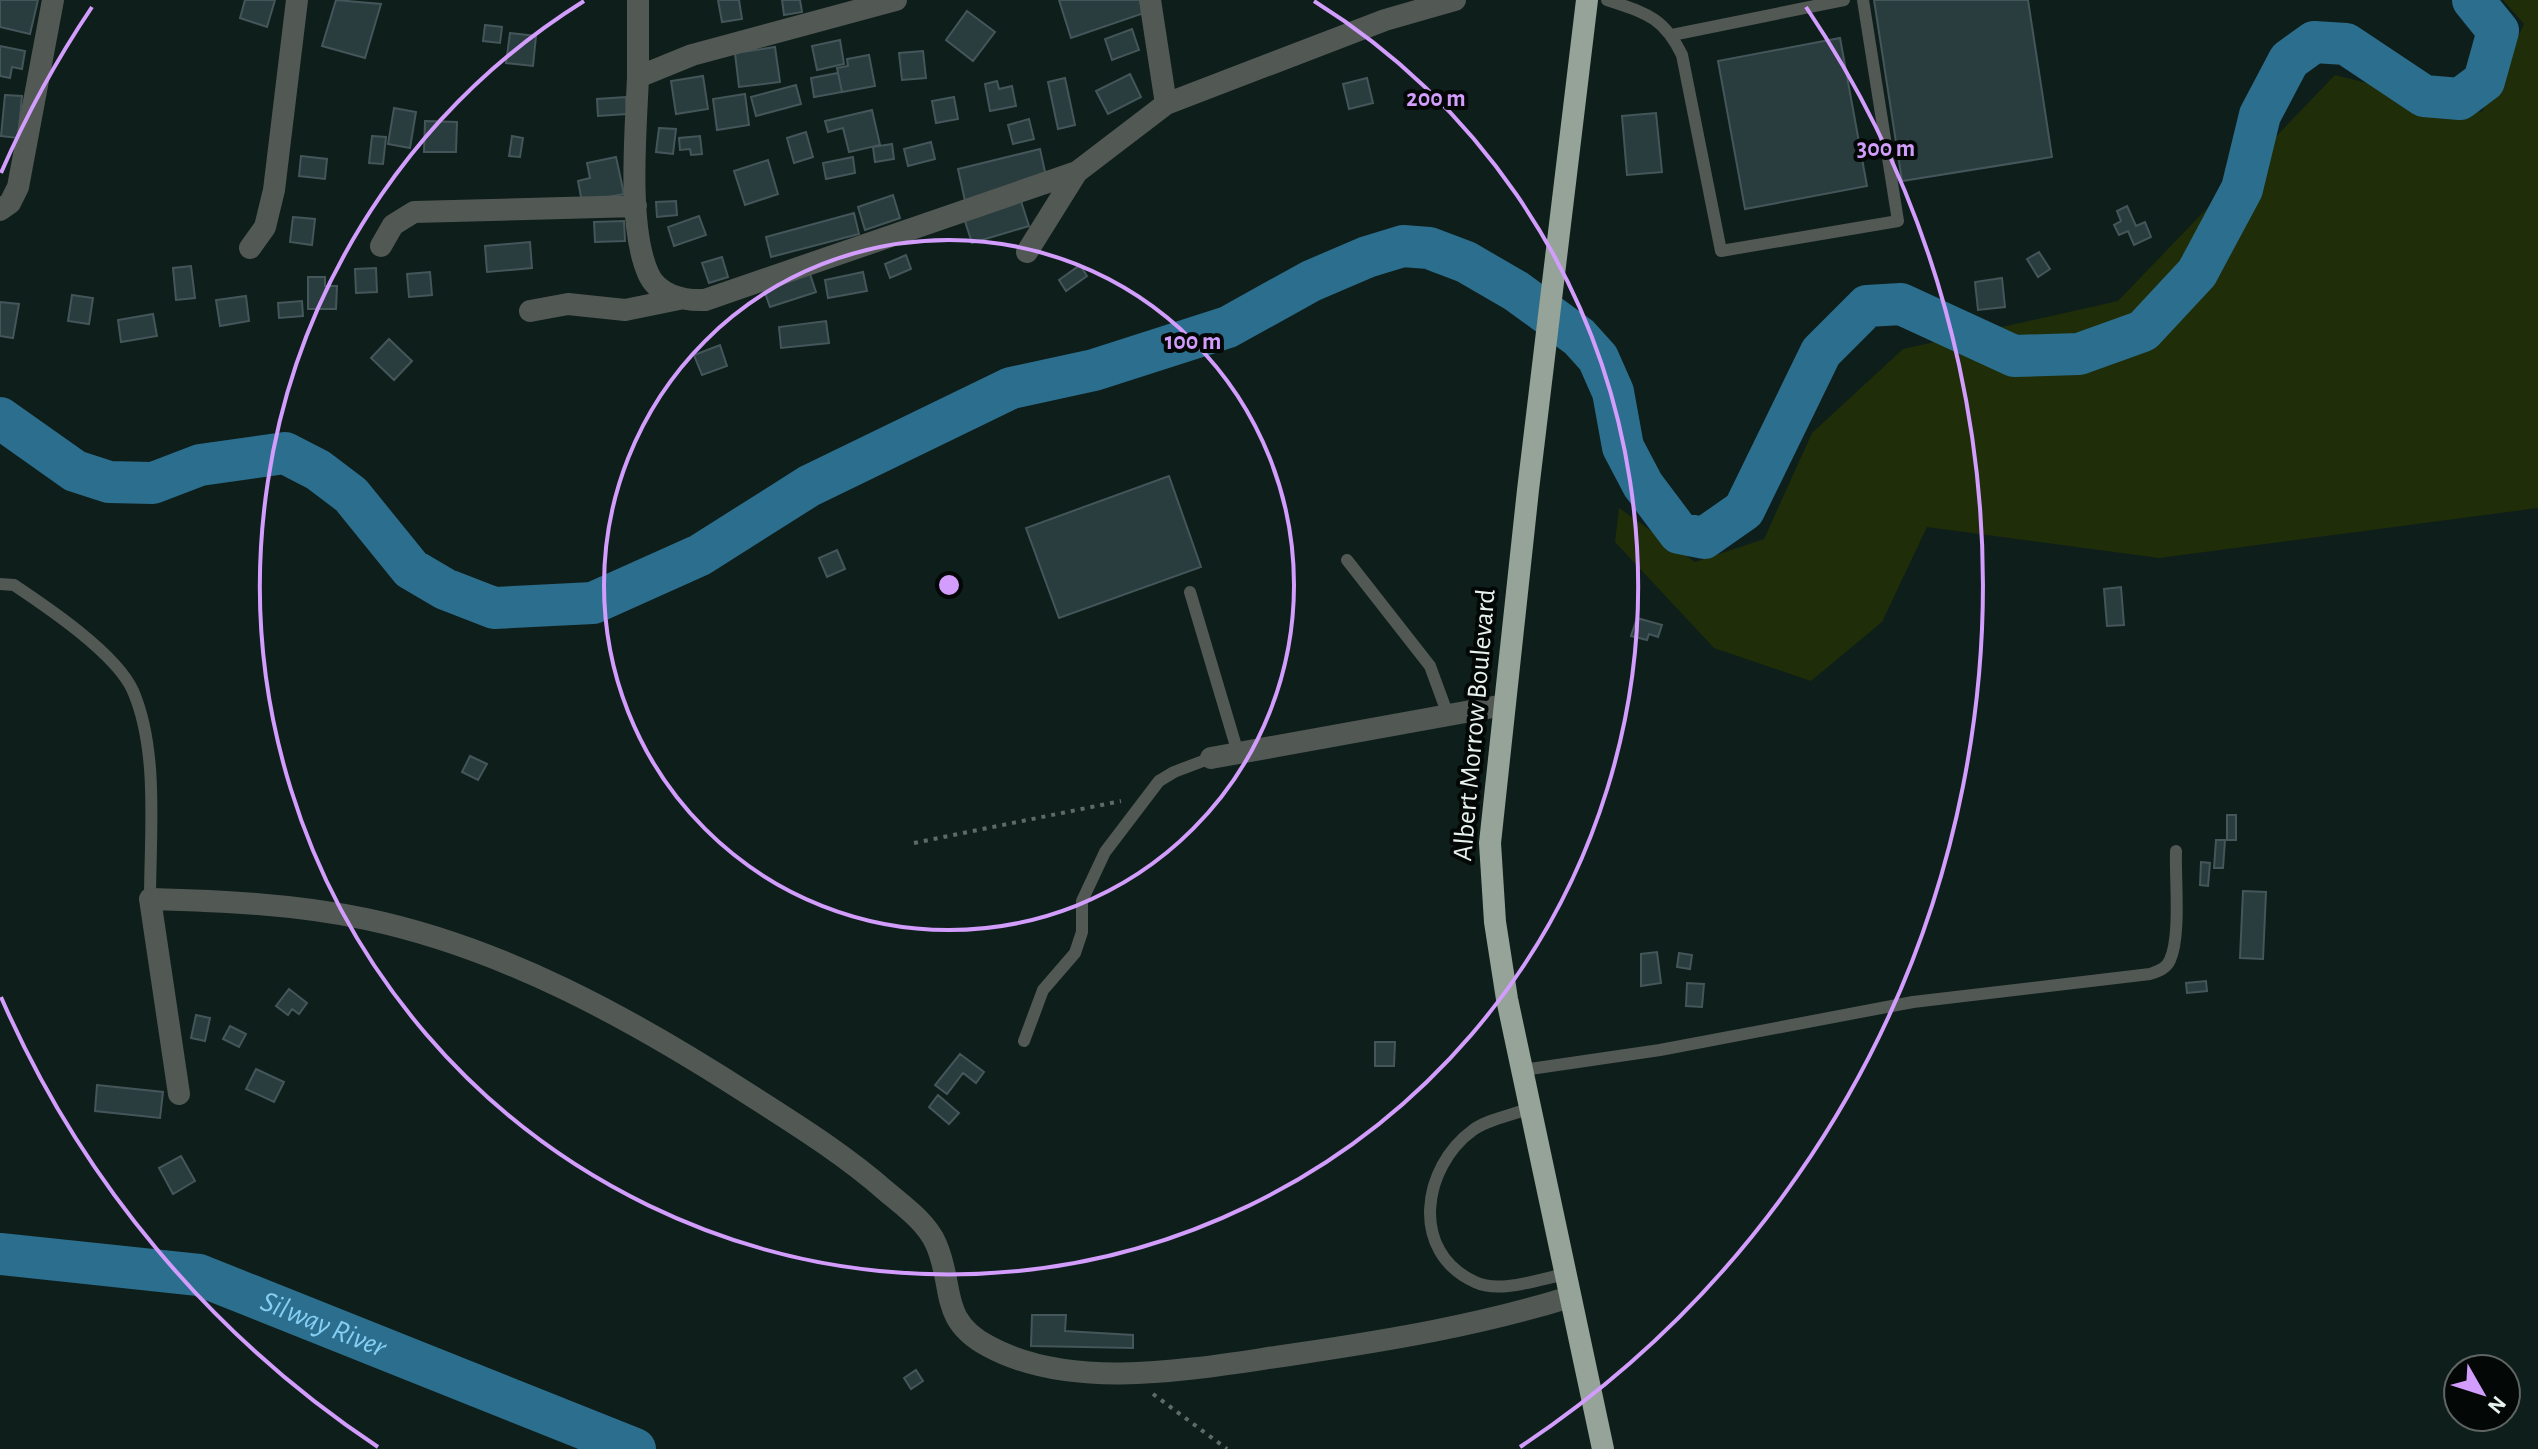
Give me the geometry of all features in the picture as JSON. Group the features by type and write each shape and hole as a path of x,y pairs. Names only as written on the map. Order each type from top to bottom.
{"highway":[{"name":"Albert Morrow Boulevard","path":"1587,0 1528,490 1490,843 1495,922 1530,1108 1603,1449"}],"street":[{"path":"0,210 10,203 18,187 53,0"},
{"path":"250,248 265,227 274,190 297,0"},
{"path":"638,0 636,206 648,275 679,299"},
{"path":"638,77 692,55 896,0"},
{"path":"1150,0 1166,104"},
{"path":"530,311 568,304 625,310 679,299 705,300 1077,172 1166,104 1385,20 1455,0"},
{"path":"1027,252 1077,172"},
{"path":"381,246 393,225 414,212 636,206"},
{"path":"1211,758 1504,705"},
{"path":"179,1094 150,899 246,902 367,919 443,938 549,982 711,1070 832,1147 922,1223 936,1245 950,1308 961,1326 987,1346 1019,1359 1067,1369 1125,1374 1200,1368 1489,1322 1570,1297"}],"lane":[{"path":"1607,0 1655,17 1672,35 1682,55 1721,251 1898,221 1863,0"},
{"path":"1672,35 1844,0"},
{"path":"1347,560 1430,666 1448,715"},
{"path":"0,584 14,585 90,640 133,689 150,760 150,899"},
{"path":"1190,592 1238,753"},
{"path":"1024,1041 1043,990 1075,953 1082,932 1082,901 1092,874 1146,796 1174,772 1211,758"},
{"path":"1523,1070 1660,1050 1913,1002 2150,974 2163,969 2170,960 2174,940 2176,851"},
{"path":"1530,1108 1474,1129 1442,1160 1430,1191 1432,1238 1449,1264 1476,1283 1501,1286 1566,1274"}],"path":[{"path":"914,843 1146,796"},
{"path":"1125,1374 1227,1449"}],"green space":[{"path":"2503,0 2538,0 2538,508 2159,558 1927,527 1882,622 1811,681 1714,648 1615,542 1619,508 1695,562 1764,539 1812,433 1903,349 2118,301 2335,75 2482,112 2524,24"}],"building":[{"path":"0,0 38,0 30,34 0,27"},
{"path":"245,0 275,0 267,27 240,18"},
{"path":"336,0 381,4 365,58 322,46"},
{"path":"718,0 739,0 742,19 722,22"},
{"path":"782,0 800,0 802,12 784,15"},
{"path":"1059,0 1146,0 1150,11 1071,38"},
{"path":"1874,0 2028,0 2052,157 1902,181"},
{"path":"967,11 995,32 973,61 946,40"},
{"path":"485,25 502,27 500,43 483,41"},
{"path":"1132,29 1139,50 1112,60 1105,39"},
{"path":"510,33 536,36 533,66 506,63"},
{"path":"1840,38 1867,186 1745,209 1718,61"},
{"path":"840,40 844,64 817,70 812,46"},
{"path":"0,46 25,51 22,69 12,67 10,78 0,76"},
{"path":"775,47 780,82 739,87 735,53"},
{"path":"923,51 926,78 902,80 899,53"},
{"path":"869,55 875,86 842,92 837,68 848,66 847,59"},
{"path":"838,73 842,92 814,97 811,78"},
{"path":"1130,74 1141,97 1108,114 1096,91"},
{"path":"703,76 708,109 676,114 671,81"},
{"path":"1065,78 1075,125 1058,129 1048,82"},
{"path":"1367,78 1373,103 1349,109 1343,84"},
{"path":"997,81 999,89 1012,86 1016,106 990,111 985,84"},
{"path":"796,85 801,104 756,116 751,97"},
{"path":"745,94 749,125 717,130 713,99"},
{"path":"5,95 22,96 18,138 1,136"},
{"path":"626,97 627,114 598,116 597,99"},
{"path":"954,97 958,119 936,123 932,101"},
{"path":"394,108 416,112 410,148 388,144"},
{"path":"872,110 880,145 849,152 843,128 828,132 825,121"},
{"path":"1656,113 1662,172 1627,175 1622,116"},
{"path":"1029,119 1034,139 1013,144 1008,125"},
{"path":"425,121 457,122 456,152 424,152"},
{"path":"659,128 676,129 673,154 656,152"},
{"path":"806,132 813,157 794,163 787,138"},
{"path":"372,136 386,137 383,164 369,163"},
{"path":"512,136 523,138 520,157 509,156"},
{"path":"700,136 702,154 691,155 690,149 680,150 679,138"},
{"path":"931,142 935,159 908,166 904,149"},
{"path":"892,144 894,159 875,162 873,147"},
{"path":"1040,149 1047,181 965,201 958,169"},
{"path":"301,156 327,159 325,179 299,176"},
{"path":"616,157 624,194 582,202 578,181 590,178 587,163"},
{"path":"853,157 855,173 826,179 823,163"},
{"path":"768,160 778,194 745,205 734,171"},
{"path":"893,195 900,218 865,230 858,207"},
{"path":"1020,198 1029,226 972,243 963,215"},
{"path":"676,201 677,215 657,217 656,202"},
{"path":"2127,206 2136,226 2145,222 2151,237 2134,245 2128,231 2119,235 2114,225 2121,221 2117,211"},
{"path":"854,213 859,234 771,257 766,237"},
{"path":"699,216 706,235 674,246 668,227"},
{"path":"293,217 315,219 312,245 290,242"},
{"path":"624,221 625,241 595,242 594,222"},
{"path":"530,242 532,268 487,272 485,246"},
{"path":"2039,252 2050,269 2038,277 2027,259"},
{"path":"906,255 911,269 890,278 885,264"},
{"path":"722,257 728,277 709,283 702,263"},
{"path":"1080,265 1087,276 1066,291 1059,280"},
{"path":"191,266 195,298 176,300 173,268"},
{"path":"376,268 377,292 356,293 355,269"},
{"path":"809,271 816,292 770,307 763,287"},
{"path":"430,272 432,295 409,297 407,274"},
{"path":"863,272 867,291 828,298 825,280"},
{"path":"308,277 325,277 325,286 337,286 336,309 308,309"},
{"path":"2002,278 2005,307 1978,310 1975,282"},
{"path":"72,295 93,298 89,324 68,321"},
{"path":"246,296 249,321 220,326 216,300"},
{"path":"302,301 303,316 279,318 278,303"},
{"path":"0,302 19,304 13,338 0,336"},
{"path":"153,314 157,336 121,342 118,320"},
{"path":"826,321 829,343 781,348 779,327"},
{"path":"389,339 412,361 394,380 371,358"},
{"path":"720,345 727,366 702,375 694,355"},
{"path":"1169,476 1201,567 1059,618 1026,528"},
{"path":"837,550 845,569 827,577 819,558"},
{"path":"2121,587 2124,625 2107,626 2104,589"},
{"path":"1637,618 1662,625 1658,637 1649,634 1647,640 1631,636"},
{"path":"470,756 487,764 478,780 462,772"},
{"path":"2227,815 2236,815 2236,840 2227,840"},
{"path":"2216,840 2225,840 2223,868 2214,868"},
{"path":"2201,862 2210,863 2208,886 2200,885"},
{"path":"2243,891 2266,892 2263,959 2240,958"},
{"path":"1657,952 1661,983 1641,986 1641,954"},
{"path":"1679,953 1692,955 1690,969 1677,967"},
{"path":"2206,981 2207,991 2187,993 2186,983"},
{"path":"1687,983 1704,984 1702,1007 1686,1006"},
{"path":"289,989 307,1003 299,1014 292,1009 288,1015 276,1006"},
{"path":"196,1015 210,1018 205,1041 191,1038"},
{"path":"230,1026 246,1034 239,1047 223,1039"},
{"path":"1375,1042 1395,1042 1394,1066 1375,1066"},
{"path":"960,1054 984,1072 976,1083 963,1073 947,1094 935,1085"},
{"path":"256,1069 284,1082 274,1102 246,1089"},
{"path":"97,1085 163,1092 160,1118 95,1111"},
{"path":"938,1095 959,1113 949,1124 929,1107"},
{"path":"181,1156 195,1181 173,1194 159,1168"},
{"path":"1032,1315 1066,1315 1065,1331 1133,1335 1133,1348 1031,1346"},
{"path":"916,1370 923,1381 911,1389 904,1378"}],"waterway":[{"path":"0,418 75,471 109,482 153,483 200,465 285,453 318,470 351,495 411,569 445,589 494,608 593,603 700,555 809,486 1011,388 1094,370 1228,327 1311,281 1367,257 1403,246 1429,248 1466,262 1516,291 1579,337 1598,358 1613,392 1623,447 1643,485 1679,533 1704,538 1744,510 1821,352 1867,306 1901,304 2014,356 2079,354 2143,331 2197,273 2242,189 2260,115 2289,60 2314,42 2346,44 2424,96 2460,99 2484,81 2498,31 2473,0"},
{"name":"Silway River","path":"0,1254 199,1275 635,1449"}]}
